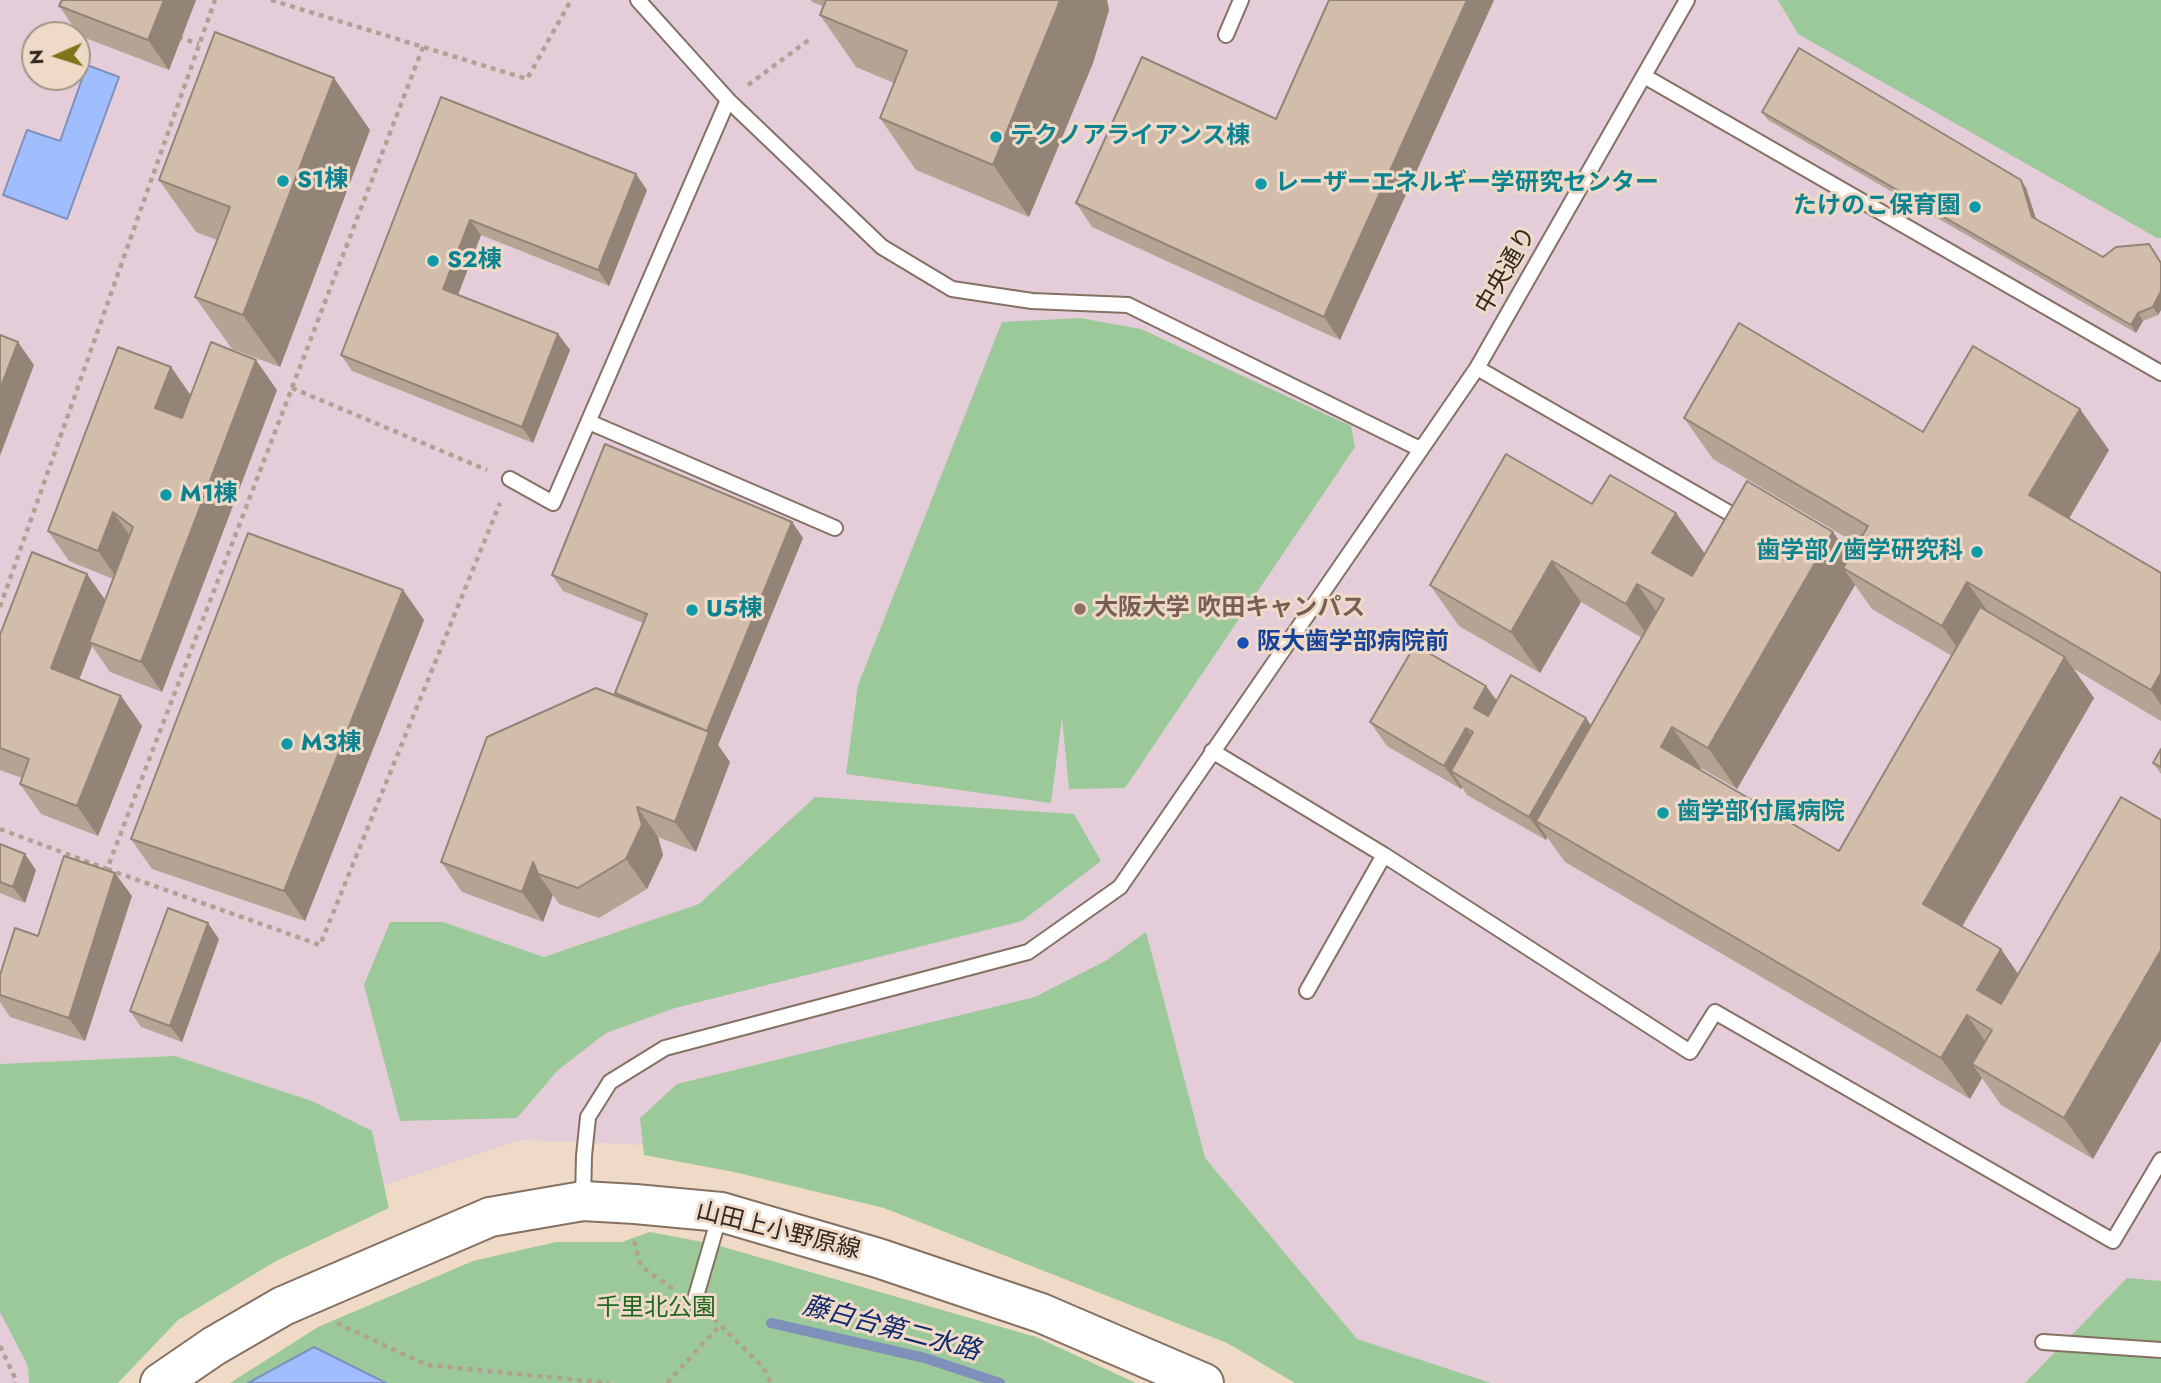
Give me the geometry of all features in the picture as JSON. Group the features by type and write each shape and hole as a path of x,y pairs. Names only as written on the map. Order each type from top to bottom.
{"main road":[{"name":"山田上小野原線","path":"160,1383 214,1346 307,1295 490,1217 583,1201 721,1212 878,1258 1041,1313 1204,1383"}],"lane":[{"path":"638,0 728,100 882,247 952,289 1032,301 1128,305 1420,449"},
{"path":"1226,35 1241,0"},
{"name":"中央通り","path":"583,1201 588,1117 610,1082 665,1048 1028,952 1120,887 1477,368 1687,0"},
{"path":"1644,76 2161,373"},
{"path":"509,479 553,503 728,100"},
{"path":"1477,368 1738,518"},
{"path":"589,422 835,528"},
{"path":"1212,751 1384,855 1690,1052 1715,1012 2113,1241 2161,1160"},
{"path":"1307,990 1384,855"},
{"path":"694,1303 721,1212"},
{"path":"2043,1342 2161,1350"}],"path":[{"path":"0,607 215,0"},
{"path":"271,0 527,79 571,0"},
{"path":"174,36 199,44"},
{"path":"728,100 810,39"},
{"path":"107,869 423,47"},
{"path":"0,830 320,945 509,479 292,388"},
{"path":"335,1322 426,1365 609,1383"},
{"path":"667,1383 720,1324"},
{"path":"0,1346 15,1383"}],"shaded area":[{"name":"大阪大学 吹田キャンパス","path":"0,0 2161,0 2161,1383 1491,1383 764,1149 520,1140 345,1198 76,1383 0,1383"}],"green space":[{"path":"1778,0 2161,0 2161,238 1798,34"},
{"path":"1080,318 1141,329 1351,426 1355,447 1125,788 1069,789 1062,717 1051,803 846,774 858,685 1002,322"},
{"path":"815,797 1074,814 1101,861 1022,921 675,1008 606,1033 558,1070 517,1118 400,1121 364,985 390,922 443,922 544,957 699,904"},
{"path":"1146,932 1205,1158 1357,1339 1491,1383 1295,1383 1227,1343 884,1208 734,1172 644,1155 640,1118 677,1084 1035,997 1107,960"},
{"path":"175,1056 312,1101 372,1131 389,1208 276,1261 178,1320 118,1383 29,1383 28,1366 0,1312 0,1064"},
{"name":"千里北公園","path":"650,1232 713,1244 1036,1337 1136,1383 230,1383 318,1327 473,1261 556,1242 622,1242"},
{"path":"2127,1278 2161,1281 2161,1383 2025,1383"}],"water":[{"path":"91,66 119,77 67,219 3,195 27,130 60,141 78,91 91,91"},
{"path":"314,1347 386,1383 248,1383"}],"building":[{"path":"62,0 164,0 148,40 59,6"},
{"path":"826,0 1060,0 993,165 880,118 907,51 820,15"},
{"name":"レーザーエネルギー学研究センター","path":"1329,0 1467,0 1324,317 1076,203 1142,57 1276,119"},
{"path":"215,32 334,78 243,315 195,297 230,207 159,180"},
{"name":"たけのこ保育園","path":"1799,48 2021,180 2032,217 2103,257 2116,247 2149,244 2161,263 2161,291 2153,307 2138,313 2131,325 1762,112"},
{"name":"S2棟","path":"441,97 636,174 598,270 470,220 443,289 558,334 522,427 341,355"},
{"name":"歯学部/歯学研究科","path":"1739,323 1923,432 1973,346 2080,409 2029,495 2161,573 2161,673 2151,690 1967,582 1942,626 1843,568 1868,526 1684,418"},
{"path":"0,335 18,342 0,389"},
{"path":"211,342 256,360 141,662 89,642 133,527 113,512 98,551 48,531 118,347 171,367 155,408 182,418"},
{"name":"U5棟","path":"605,444 792,522 707,731 615,693 647,614 552,575"},
{"name":"歯学部付属病院","path":"1506,454 1592,504 1610,475 1676,513 1652,553 1692,576 1747,481 1833,532 1708,748 1672,727 1661,747 1839,851 1980,607 2065,657 1923,904 2001,949 1977,990 2001,1004 2121,797 2161,820 2161,950 2064,1118 1972,1064 1992,1030 1967,1015 1941,1058 1536,821 1664,599 1637,584 1626,604 1552,561 1511,632 1430,585"},
{"name":"M3棟","path":"248,533 403,590 284,891 131,839"},
{"path":"32,552 87,574 51,668 121,696 77,806 20,784 29,759 0,748 0,635"},
{"path":"1415,645 1486,686 1474,708 1488,716 1511,675 1586,718 1529,817 1451,771 1473,732 1466,728 1444,766 1370,722"},
{"path":"596,688 709,732 675,822 637,807 642,825 626,859 578,888 538,874 533,862 522,892 441,862 487,737"},
{"path":"2161,749 2161,767 2153,763"},
{"path":"0,844 25,854 13,887 0,882"},
{"path":"64,856 115,873 69,1018 0,995 0,975 15,928 38,936"},
{"path":"168,908 208,923 170,1026 130,1011"}],"waterway":[{"name":"藤白台第二水路","path":"771,1323 925,1358 1000,1383"}],"place":[{"name":"テクノアライアンス棟","path":"996,137"},
{"name":"S1棟","path":"283,181"},
{"name":"レーザーエネルギー学研究センター","path":"1261,184"},
{"name":"たけのこ保育園","path":"1975,207"},
{"name":"S2棟","path":"433,261"},
{"name":"M1棟","path":"166,495"},
{"name":"歯学部/歯学研究科","path":"1977,552"},
{"name":"大阪大学 吹田キャンパス","path":"1080,609"},
{"name":"U5棟","path":"692,610"},
{"name":"阪大歯学部病院前","path":"1243,643"},
{"name":"M3棟","path":"287,744"},
{"name":"歯学部付属病院","path":"1663,813"}]}
